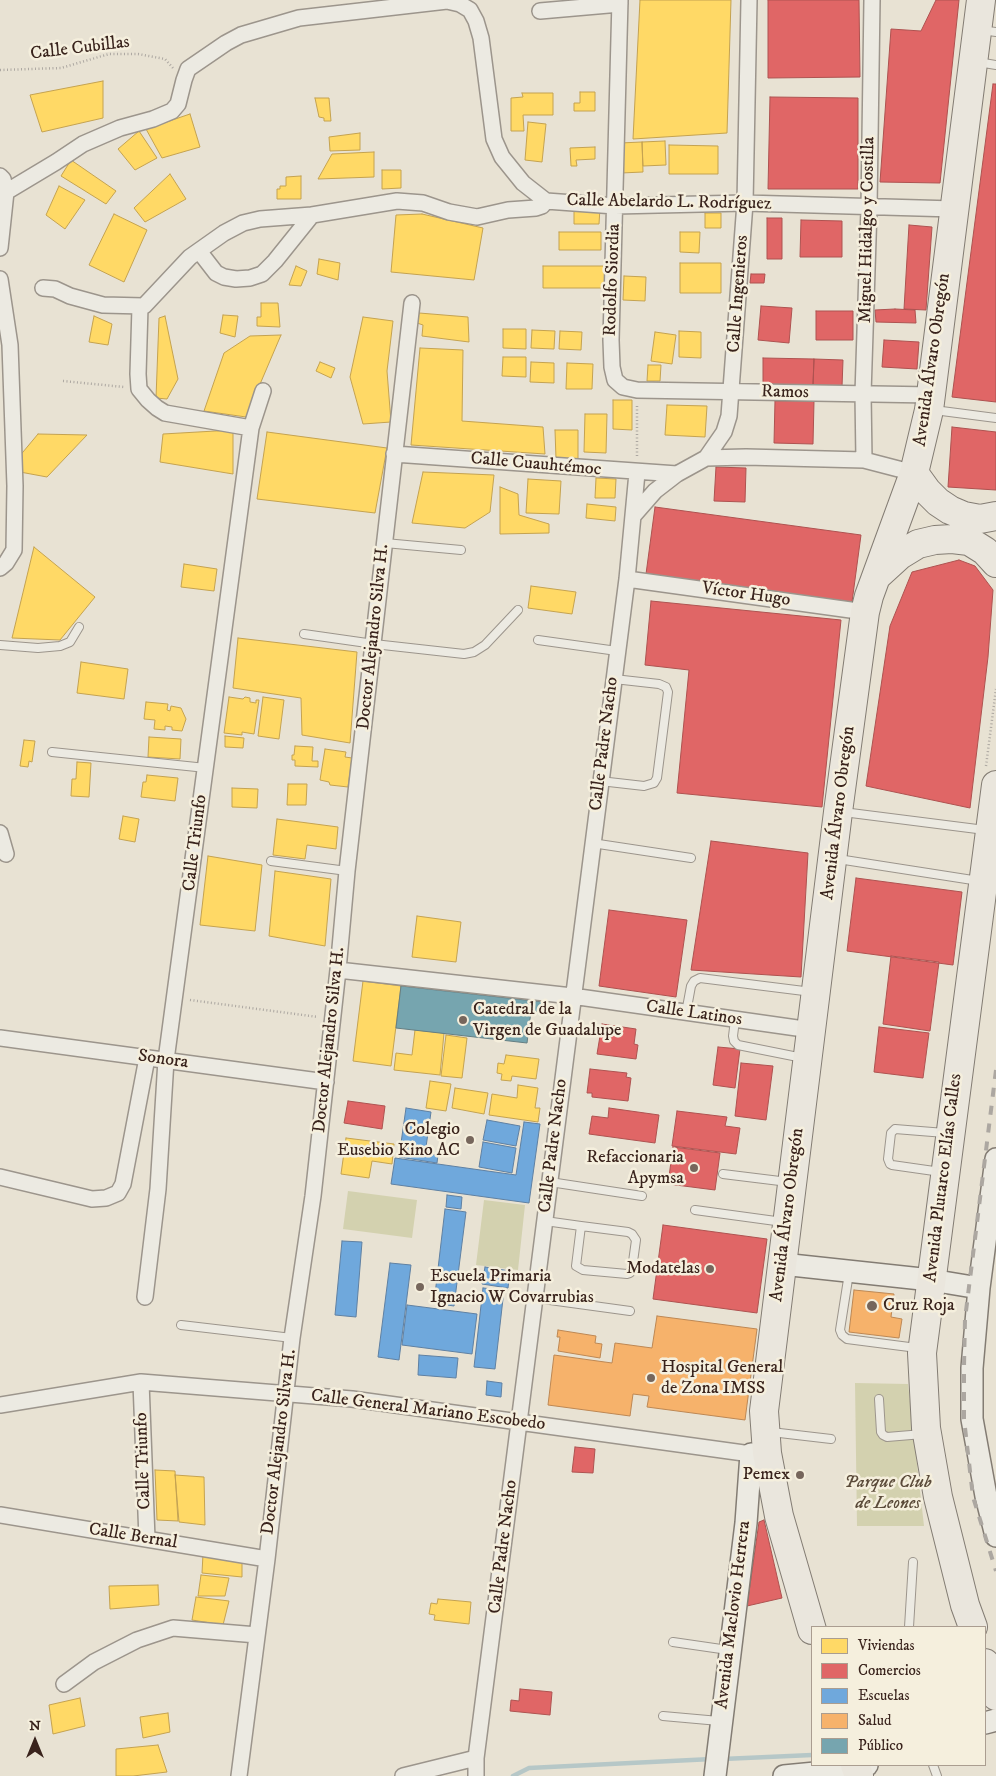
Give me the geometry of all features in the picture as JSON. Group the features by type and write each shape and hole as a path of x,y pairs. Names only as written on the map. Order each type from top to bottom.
{"highway":[{"name":"Avenida Álvaro Obregón","path":"811,1627 761,1446 764,1411 809,1059 838,812 865,612 869,596 914,473 931,402 954,209 984,63 986,30 981,0"},
{"path":"914,473 938,502 977,525 985,551 996,563"},
{"path":"876,577 900,555 918,544 952,539 977,525"},
{"name":"Avenida Plutarco Elías Calles","path":"973,1626 965,1606 938,1497 927,1434 923,1348 996,785"},
{"path":"986,1666 996,1696"}],"street":[{"name":"Calle Ingenieros","path":"634,515 655,491 677,474 706,458 724,432 729,416 745,203 749,0"},
{"name":"Miguel Hidalgo y Costilla","path":"864,460 863,394 869,208 872,0"},
{"name":"Calle Abelardo L. Rodríguez","path":"6,192 83,144 120,128 153,119 172,111 178,104 188,69 241,35 299,18 415,3 447,1 460,4 470,10 476,22 481,38 494,138 502,157 523,183 546,201 615,206 745,203 954,209"},
{"path":"540,11 620,2"},
{"name":"Rodolfo Siordia","path":"620,2 611,340 612,368 615,380 623,386 637,390"},
{"path":"0,176 3,179 6,192 0,248"},
{"path":"43,288 54,289 70,296 103,305 140,307 148,304 180,266 224,233 243,223 260,219 312,215 397,201 423,204 449,212 477,217 508,210 536,208 542,206 546,201"},
{"path":"199,251 216,273 224,277 236,279 250,278 262,274 275,262 312,215"},
{"path":"0,279 10,345 5,384 15,486 14,550 11,557 0,568"},
{"name":"Doctor Alejandro Silva H.","path":"239,1776 267,1559 292,1338 314,1196 347,871 412,303"},
{"path":"140,307 139,389 156,408 164,413 251,428"},
{"name":"Ramos","path":"637,390 863,394 931,402"},
{"name":"Calle Triunfo","path":"145,1297 158,1189 166,1060 176,998 251,428 263,391"},
{"name":"Calle Cuauhtémoc","path":"394,454 637,473 677,474"},
{"path":"706,458 746,457 864,460 914,473"},
{"path":"634,515 637,473"},
{"name":"Calle Padre Nacho","path":"476,1776 476,1758 536,1298 572,996 634,515"},
{"name":"Víctor Hugo","path":"627,579 865,612"},
{"path":"0,833 6,854"},
{"name":"Calle Latinos","path":"338,970 572,996 812,1030"},
{"name":"Sonora","path":"0,1038 326,1082"},
{"path":"0,1176 92,1199 106,1198 118,1193 123,1184 147,1058"},
{"path":"996,1159 979,1288 972,1368 972,1419 991,1495 996,1536"},
{"path":"782,1264 931,1280 979,1288"},
{"name":"Calle Triunfo","path":"141,1382 147,1539"},
{"name":"Calle General Mariano Escobedo","path":"0,1405 141,1382 352,1399 520,1422 761,1446"},
{"name":"Avenida Maclovio Herrera","path":"715,1776 746,1523 761,1446"},
{"name":"Calle Bernal","path":"0,1515 267,1559"},
{"path":"64,1684 94,1662 137,1640 173,1628 257,1635"},
{"path":"403,1776 476,1758"},
{"path":"784,1776 860,1769"}],"lane":[{"path":"931,402 996,418"},
{"path":"384,543 461,550"},
{"path":"304,634 464,654 474,652 486,645 518,610"},
{"path":"0,644 38,648 60,646 70,642 79,626"},
{"path":"538,640 617,651"},
{"path":"600,781 644,786 654,783 657,778 668,692 666,687 659,684 614,679"},
{"path":"52,752 206,768"},
{"path":"838,812 990,830"},
{"path":"592,843 691,858"},
{"path":"833,858 982,882"},
{"path":"271,861 347,871"},
{"path":"686,1013 691,986 694,981 700,978 816,992"},
{"path":"735,1020 733,1036 734,1041 738,1045 809,1059"},
{"path":"945,1172 890,1164 888,1159 891,1133 895,1129 950,1134"},
{"path":"723,1174 792,1182"},
{"path":"550,1182 642,1196"},
{"path":"695,1210 787,1222"},
{"path":"545,1220 632,1234 636,1240 630,1273 578,1268 576,1264 582,1226"},
{"path":"849,1271 840,1330 842,1335 847,1339 923,1348"},
{"path":"536,1298 630,1310"},
{"path":"181,1325 292,1338"},
{"path":"879,1399 881,1432 883,1435 887,1437 927,1434"},
{"path":"761,1446 831,1439"},
{"path":"909,1626 913,1562"},
{"path":"673,1642 730,1650"},
{"path":"662,1716 721,1721"}],"path":[{"name":"Calle Cubillas","path":"0,70 61,68 109,54 138,54 164,59 184,80"},
{"path":"63,381 139,389"},
{"path":"637,390 637,473"},
{"path":"176,998 333,1020"}],"green space":[{"path":"348,1191 417,1200 412,1238 343,1229"},
{"path":"484,1200 525,1205 518,1270 476,1265"},
{"name":"Parque Club de Leones","path":"855,1383 908,1384 924,1526 857,1526"}],"building: Viviendas":[{"path":"640,0 731,0 727,133 633,139"},
{"path":"103,81 103,118 42,132 30,95"},
{"path":"580,92 595,92 595,111 574,111 574,103 580,103"},
{"path":"522,93 553,93 553,115 523,115 524,131 511,131 511,98 523,97"},
{"path":"315,98 329,98 331,121 324,121 324,118 319,117"},
{"path":"190,114 200,147 162,158 146,129"},
{"path":"528,122 546,124 542,162 525,160"},
{"path":"139,131 157,158 135,170 118,149"},
{"path":"360,133 360,150 330,151 329,137"},
{"path":"665,141 666,165 643,166 642,142"},
{"path":"642,142 643,172 621,173 620,143"},
{"path":"669,145 718,146 718,174 669,174"},
{"path":"595,147 595,159 576,160 577,166 571,166 570,148"},
{"path":"374,152 374,177 318,179 332,154"},
{"path":"71,160 116,191 106,204 61,176"},
{"path":"382,170 401,170 401,188 382,189"},
{"path":"170,174 186,199 145,222 134,208"},
{"path":"301,176 301,199 277,199 277,189 280,189 280,186 286,186 286,177"},
{"path":"59,186 85,200 65,229 46,215"},
{"path":"574,208 600,208 599,224 574,224"},
{"path":"705,213 721,213 721,228 705,228"},
{"path":"114,214 147,230 124,282 89,265"},
{"path":"422,214 483,228 474,280 391,272 396,215"},
{"path":"559,232 601,232 601,250 559,250"},
{"path":"680,232 700,232 699,253 680,252"},
{"path":"319,259 340,263 338,280 317,274"},
{"path":"680,263 721,263 721,293 680,293"},
{"path":"296,266 307,271 301,286 289,285"},
{"path":"543,266 606,266 606,288 543,288"},
{"path":"624,276 646,277 645,301 623,300"},
{"path":"261,303 278,303 280,327 257,326 257,317 261,317"},
{"path":"419,313 468,317 469,342 422,336 423,325 417,323"},
{"path":"223,315 238,316 235,337 220,333"},
{"path":"94,316 112,324 108,345 89,342"},
{"path":"165,316 178,379 167,399 156,398 159,318"},
{"path":"363,317 393,321 387,371 391,422 363,424 350,377"},
{"path":"503,329 526,329 526,349 503,348"},
{"path":"532,330 555,331 554,349 531,348"},
{"path":"560,331 582,332 581,350 559,349"},
{"path":"679,331 701,332 701,358 679,357"},
{"path":"655,332 676,335 672,364 651,361"},
{"path":"281,335 246,417 204,411 224,353 250,336"},
{"path":"420,348 463,350 462,421 543,427 545,454 411,445"},
{"path":"503,357 526,357 526,377 502,376"},
{"path":"320,362 335,368 331,378 316,371"},
{"path":"531,362 554,363 554,383 530,382"},
{"path":"567,363 593,364 592,389 566,389"},
{"path":"648,365 661,365 660,381 647,381"},
{"path":"613,400 632,400 632,430 613,429"},
{"path":"667,405 707,406 705,437 665,435"},
{"path":"585,414 607,414 606,453 584,452"},
{"path":"233,430 233,474 160,462 163,434"},
{"path":"555,430 578,430 578,459 556,459"},
{"path":"267,432 387,448 375,513 257,499"},
{"path":"38,434 87,435 47,477 20,472 18,458"},
{"path":"423,472 494,475 490,512 465,528 412,523"},
{"path":"596,478 616,479 615,498 595,498"},
{"path":"528,479 561,481 559,514 526,513"},
{"path":"500,487 518,494 519,515 549,524 549,533 500,534"},
{"path":"587,504 616,507 615,521 586,518"},
{"path":"34,547 95,597 60,640 12,638"},
{"path":"184,564 217,569 214,591 181,587"},
{"path":"531,586 576,592 572,614 528,608"},
{"path":"238,638 357,652 350,743 302,735 301,698 233,688"},
{"path":"81,662 128,669 124,699 77,693"},
{"path":"229,697 250,698 250,702 256,703 256,700 259,700 254,734 242,732 242,735 224,733"},
{"path":"263,697 284,700 279,739 258,736"},
{"path":"146,702 168,704 167,710 170,711 171,706 181,708 186,719 182,731 172,730 172,727 165,726 165,730 154,729 155,720 144,719"},
{"path":"225,736 244,738 243,748 225,747"},
{"path":"149,737 181,739 180,759 148,757"},
{"path":"24,740 35,741 32,762 29,761 28,767 20,766"},
{"path":"295,746 313,747 312,761 318,761 318,767 295,766 295,760 292,760 292,755 294,755"},
{"path":"325,749 346,752 345,757 352,758 348,787 330,785 329,782 320,780"},
{"path":"77,762 91,763 89,797 71,796 72,779 76,779"},
{"path":"147,775 178,778 175,801 141,797 143,782 146,782"},
{"path":"288,784 307,784 306,805 287,805"},
{"path":"232,788 258,789 257,808 232,807"},
{"path":"123,816 139,819 135,842 119,839"},
{"path":"277,819 338,827 336,849 307,845 305,859 273,855"},
{"path":"208,856 262,865 255,931 200,925"},
{"path":"275,871 331,879 325,946 269,936"},
{"path":"417,916 461,922 456,962 412,957"},
{"path":"363,981 401,986 391,1066 353,1061"},
{"path":"415,1030 444,1033 440,1075 394,1070 396,1053 412,1055"},
{"path":"446,1035 467,1038 462,1078 441,1076"},
{"path":"506,1055 539,1059 536,1079 512,1076 511,1081 501,1080 502,1074 497,1073 498,1063 504,1064"},
{"path":"430,1081 451,1084 446,1111 426,1108"},
{"path":"518,1085 538,1088 535,1108 540,1108 538,1122 489,1115 492,1094 517,1098"},
{"path":"455,1088 488,1093 484,1114 452,1108"},
{"path":"346,1138 394,1144 392,1164 372,1161 369,1178 341,1174"},
{"path":"155,1470 175,1471 178,1521 157,1520"},
{"path":"175,1475 204,1477 205,1525 179,1522"},
{"path":"203,1554 242,1559 242,1577 202,1573"},
{"path":"201,1575 229,1578 225,1596 198,1596"},
{"path":"158,1585 159,1605 110,1609 109,1586"},
{"path":"196,1597 229,1601 223,1625 192,1620"},
{"path":"438,1599 471,1602 469,1624 434,1620 435,1615 429,1614 431,1603 437,1604"},
{"path":"80,1698 85,1726 53,1734 49,1705"},
{"path":"168,1713 170,1732 143,1738 140,1717"},
{"path":"158,1745 167,1772 116,1776 116,1749"}],"building: Comercios":[{"path":"768,0 859,0 860,77 768,78"},
{"path":"936,0 959,0 940,183 880,182 891,29 921,31"},
{"path":"993,84 996,84 996,402 952,397"},
{"path":"770,97 858,98 858,189 768,189"},
{"path":"767,218 782,218 782,259 767,259"},
{"path":"801,220 842,221 842,257 800,257"},
{"path":"909,225 932,227 926,310 904,309"},
{"path":"751,274 765,274 764,283 750,283"},
{"path":"761,306 792,308 789,343 758,340"},
{"path":"875,310 915,310 916,323 876,322"},
{"path":"816,311 853,311 853,340 816,340"},
{"path":"884,340 919,342 917,369 882,367"},
{"path":"763,358 814,359 813,385 763,384"},
{"path":"814,359 843,360 842,387 813,385"},
{"path":"775,401 814,401 813,444 774,443"},
{"path":"952,427 996,432 996,490 948,487"},
{"path":"716,467 746,468 745,502 714,501"},
{"path":"655,507 861,535 852,602 646,574"},
{"path":"959,560 975,566 993,590 988,657 970,808 866,786 890,626 912,572"},
{"path":"651,601 841,620 822,807 677,793 689,670 645,665"},
{"path":"711,841 808,853 801,977 691,970"},
{"path":"856,878 962,892 953,965 847,951"},
{"path":"609,910 687,920 676,997 599,986"},
{"path":"891,956 939,962 930,1031 883,1024"},
{"path":"602,1024 636,1029 634,1044 638,1045 636,1059 597,1054"},
{"path":"879,1027 929,1033 923,1078 874,1072"},
{"path":"718,1047 740,1049 735,1088 713,1085"},
{"path":"741,1063 773,1066 766,1120 735,1116"},
{"path":"590,1069 627,1073 626,1077 631,1078 628,1101 592,1097 592,1093 587,1093"},
{"path":"348,1101 385,1106 382,1129 344,1123"},
{"path":"609,1108 659,1115 655,1143 589,1134 592,1116 608,1118"},
{"path":"677,1111 727,1117 725,1126 740,1128 736,1154 672,1146"},
{"name":"Refaccionaria Apymsa","path":"673,1147 720,1153 715,1190 668,1184"},
{"name":"Modatelas","path":"663,1225 767,1239 757,1313 653,1299"},
{"path":"575,1447 595,1449 593,1473 572,1472"},
{"path":"764,1520 782,1598 747,1606 759,1522"},
{"path":"520,1689 552,1692 550,1715 510,1711 511,1700 519,1701"}],"building: Escuelas":[{"path":"406,1108 431,1112 425,1154 438,1155 437,1163 399,1157"},
{"path":"487,1120 520,1126 516,1146 483,1140"},
{"path":"524,1122 540,1124 529,1203 391,1184 395,1158 516,1175"},
{"path":"483,1142 516,1148 512,1173 479,1167"},
{"path":"447,1195 462,1197 461,1209 446,1207"},
{"path":"445,1209 466,1212 454,1306 434,1303"},
{"path":"342,1241 362,1242 356,1317 335,1315"},
{"path":"390,1263 411,1265 399,1360 378,1357"},
{"path":"485,1267 510,1271 508,1288 482,1284"},
{"path":"483,1288 504,1290 495,1369 474,1367"},
{"path":"407,1305 477,1314 472,1354 402,1345"},
{"path":"419,1355 458,1358 456,1378 418,1375"},
{"path":"487,1381 502,1383 501,1397 486,1395"}],"building: Salud":[{"name":"Cruz Roja","path":"854,1290 894,1294 891,1317 902,1319 899,1338 849,1332"},
{"name":"Hospital General de Zona IMSS","path":"657,1316 757,1329 745,1420 647,1407 649,1396 633,1394 630,1416 548,1405 554,1355 612,1363 615,1343 652,1348"},
{"path":"558,1330 596,1336 595,1343 602,1344 600,1358 558,1351 560,1337 557,1337"}],"building: Público":[{"name":"Catedral de la Virgen de Guadalupe","path":"401,986 543,1002 542,1012 531,1011 527,1043 396,1028"}],"waterway":[{"path":"723,1759 811,1755"},
{"path":"513,1776 529,1768 712,1759"}],"railway":[{"path":"996,1070 965,1319 964,1367 964,1419 973,1497 996,1571"}],"place":[{"name":"Catedral de la Virgen de Guadalupe","path":"463,1020"},
{"name":"Colegio Eusebio Kino AC","path":"470,1140"},
{"name":"Refaccionaria Apymsa","path":"694,1168"},
{"name":"Modatelas","path":"710,1269"},
{"name":"Escuela Primaria Ignacio W Covarrubias","path":"420,1287"},
{"name":"Cruz Roja","path":"872,1306"},
{"name":"Hospital General de Zona IMSS","path":"651,1378"},
{"name":"Pemex","path":"800,1475"}]}
